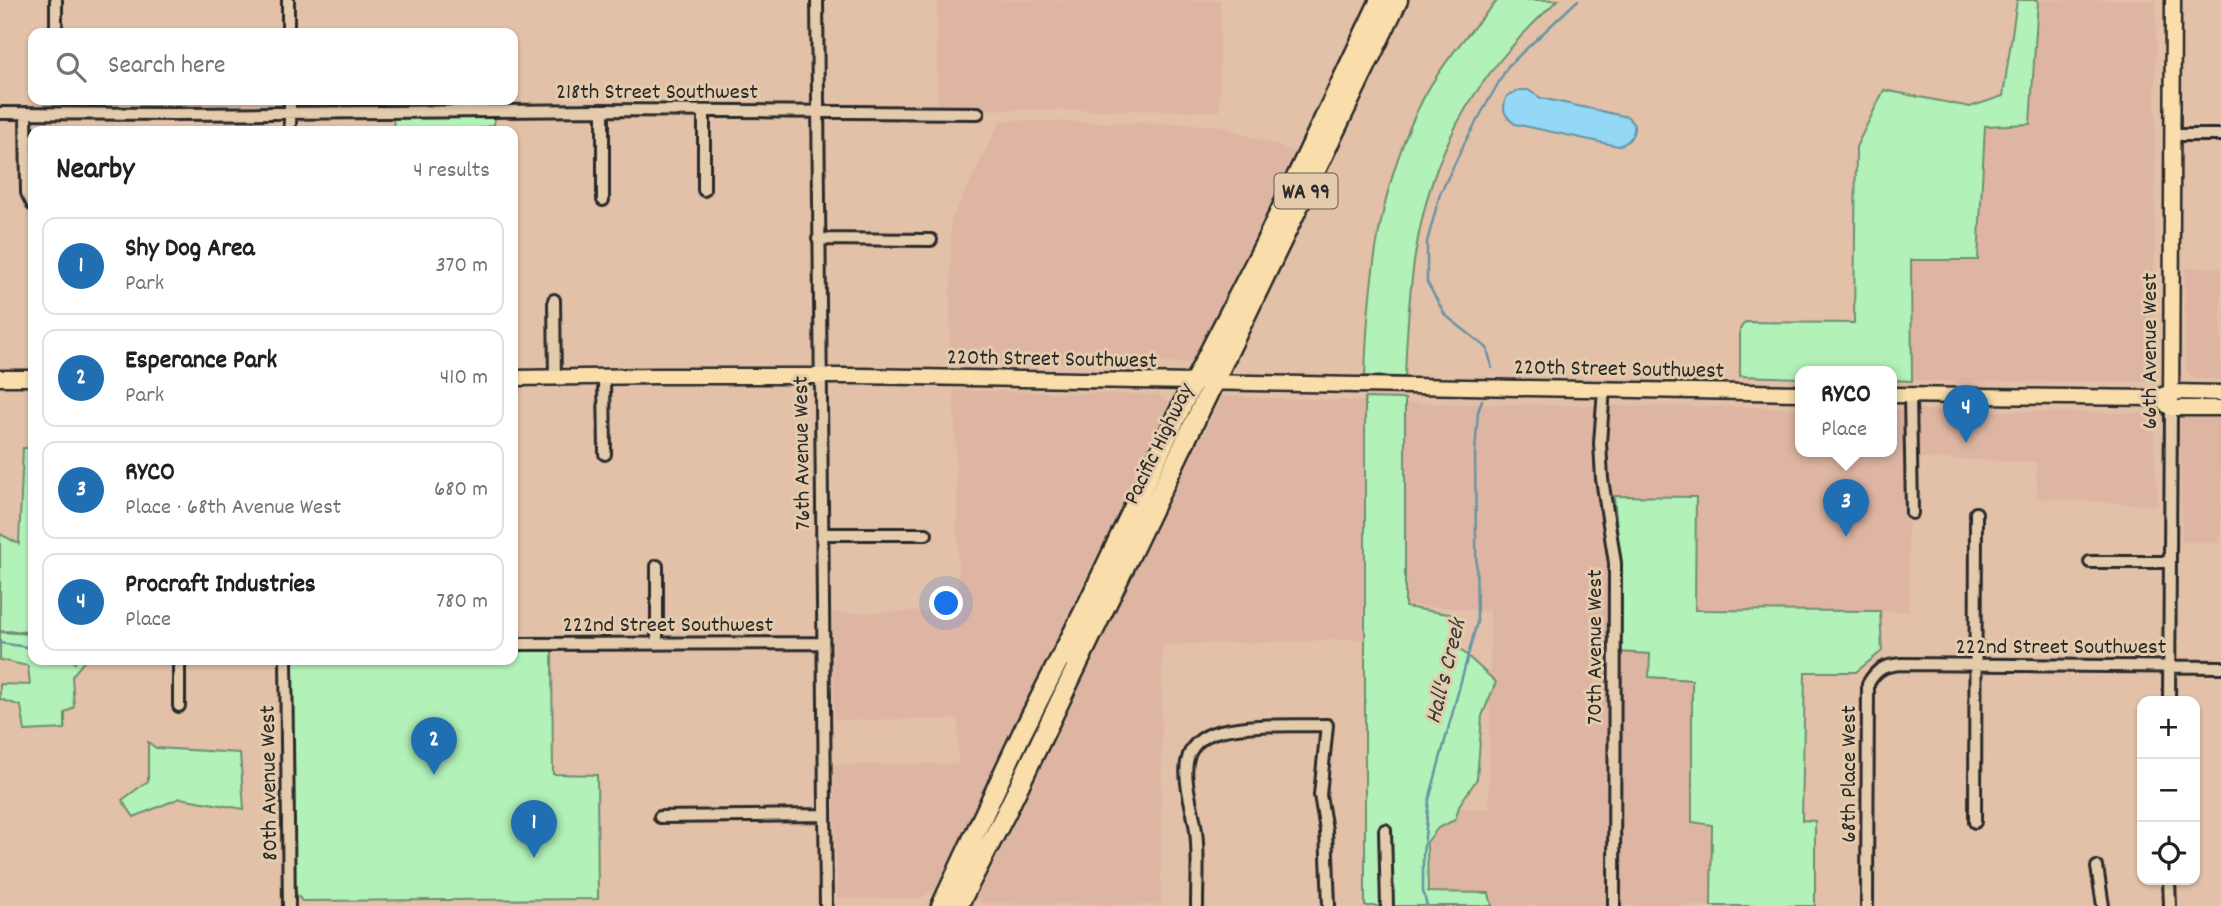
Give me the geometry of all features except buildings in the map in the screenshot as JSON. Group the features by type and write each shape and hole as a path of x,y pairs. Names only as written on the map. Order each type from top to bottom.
{"highway":[{"name":"Pacific Highway","path":"941,906 1021,735 1264,245 1380,0"},
{"name":"Pacific Highway","path":"958,906 1006,813 1398,0"}],"main road":[{"name":"66th Avenue West","path":"2171,408 2173,0"},
{"name":"220th Street Southwest","path":"518,379 819,376 1795,393"},
{"path":"0,378 28,378"},
{"path":"1897,395 2154,398 2171,392 2221,393"},
{"path":"2154,398 2171,408 2221,408"},
{"path":"1071,678 1070,662 1091,612 1088,603"}],"street":[{"path":"56,0 56,28"},
{"path":"288,0 288,28"},
{"name":"76th Avenue West","path":"817,0 826,906"},
{"path":"57,105 57,113"},
{"path":"290,105 290,126"},
{"path":"603,110 603,200"},
{"name":"218th Street Southwest","path":"0,113 603,110 978,113"},
{"path":"704,111 704,190"},
{"path":"26,113 28,195"},
{"path":"2172,135 2221,135"},
{"path":"818,239 931,240"},
{"path":"554,300 555,378"},
{"path":"604,378 605,454"},
{"name":"70th Avenue West","path":"1604,389 1600,443 1602,479 1615,563 1614,906"},
{"path":"1910,396 1912,513"},
{"name":"66th Avenue West","path":"2169,696 2171,408"},
{"path":"1975,822 1976,513"},
{"path":"822,534 926,534"},
{"path":"2090,562 2170,562"},
{"path":"657,566 657,644"},
{"name":"222nd Street Southwest","path":"518,644 823,643"},
{"name":"222nd Street Southwest","path":"1902,664 2221,667"},
{"name":"68th Place West","path":"1867,906 1868,684 1874,673 1887,665 1902,664"},
{"path":"179,665 179,706"},
{"name":"80th Avenue West","path":"286,665 289,906"},
{"path":"1197,906 1196,829 1185,774 1189,755 1200,740 1218,732 1245,727 1327,725 1320,795 1326,831 1329,906"},
{"path":"660,817 824,815"},
{"path":"1385,830 1387,906"},
{"path":"2096,867 2103,906"},
{"path":"2169,885 2169,906"},
{"path":"825,886 835,906"}],"shaded area":[{"path":"937,0 1220,0 1220,111 937,109"},
{"path":"2036,0 2156,0 2154,374 2146,382 1912,381 1911,260 1978,260 1985,125 2030,124"},
{"path":"1001,120 1218,125 1296,152 1192,363 950,362 951,220"},
{"path":"2185,268 2221,268 2221,380 2193,378 2186,369"},
{"path":"954,390 1159,395 1168,402 1168,408 936,888 922,898 837,898 834,765 958,764 958,719 834,720 833,613 939,611 959,595"},
{"path":"1222,396 1365,401 1363,639 1162,645 1161,905 981,903 977,897 985,877"},
{"path":"1404,403 1795,408 1795,457 1897,457 1897,409 1907,410 1909,611 1694,610 1695,498 1614,497 1620,557 1650,654 1649,677 1692,680 1692,822 1712,825 1711,906 1435,906 1430,893 1429,841 1440,807 1489,809 1490,611 1406,605"},
{"path":"1918,410 2143,413 2153,423 2158,506 2037,498 2036,462 1916,458"},
{"path":"2184,416 2221,417 2221,543 2182,542 2180,420"}],"green space":[{"path":"1498,0 1558,0 1526,31 1484,81 1460,118 1438,166 1428,195 1415,255 1405,377 1365,376 1373,269 1386,198 1396,164 1424,97 1440,71"},
{"path":"2017,0 2038,0 2030,124 1985,126 1978,260 1911,260 1912,381 1897,380 1897,366 1795,366 1795,378 1740,376 1740,329 1745,322 1854,323 1856,147 1884,90 1970,107 2003,96"},
{"path":"495,116 494,125 490,126 394,126 393,118"},
{"path":"1365,398 1405,399 1405,607 1454,615 1461,650 1496,682 1482,716 1477,779 1460,804 1455,820 1438,828 1427,842 1428,892 1489,893 1492,906 1365,906"},
{"path":"23,448 28,448 28,632 0,631 0,534 19,544"},
{"path":"1614,496 1696,497 1695,610 1880,611 1882,651 1856,672 1805,672 1802,820 1815,821 1815,906 1711,906 1712,825 1692,822 1692,680 1649,677 1650,654 1619,652 1620,557"},
{"path":"0,632 28,634 28,665 81,665 72,676 74,707 65,713 65,729 25,731 21,706 0,699 0,684 30,685 28,666 0,660"},
{"path":"518,649 552,649 553,774 597,775 598,899 302,901 293,890 293,665 518,665"},
{"path":"148,742 156,748 240,753 244,809 180,798 134,817 122,800 148,781"}],"water":[{"path":"1519,90 1528,90 1541,98 1628,117 1634,125 1632,136 1618,146 1515,124 1506,115 1504,105 1507,96"}],"waterway":[{"name":"Hall's Creek","path":"1492,368 1487,348 1445,315 1427,282 1427,242 1440,194 1465,142 1508,66 1578,0"},
{"name":"Hall's Creek","path":"1427,906 1423,891 1423,855 1429,800 1477,622 1475,453 1478,412 1482,400"},
{"path":"0,643 28,647"}],"place":[{"name":"Procraft Industries","path":"1966,443"},
{"name":"RYCO","path":"1846,537"},
{"name":"Esperance Park","path":"434,775"},
{"name":"Shy Dog Area","path":"534,858"}]}
